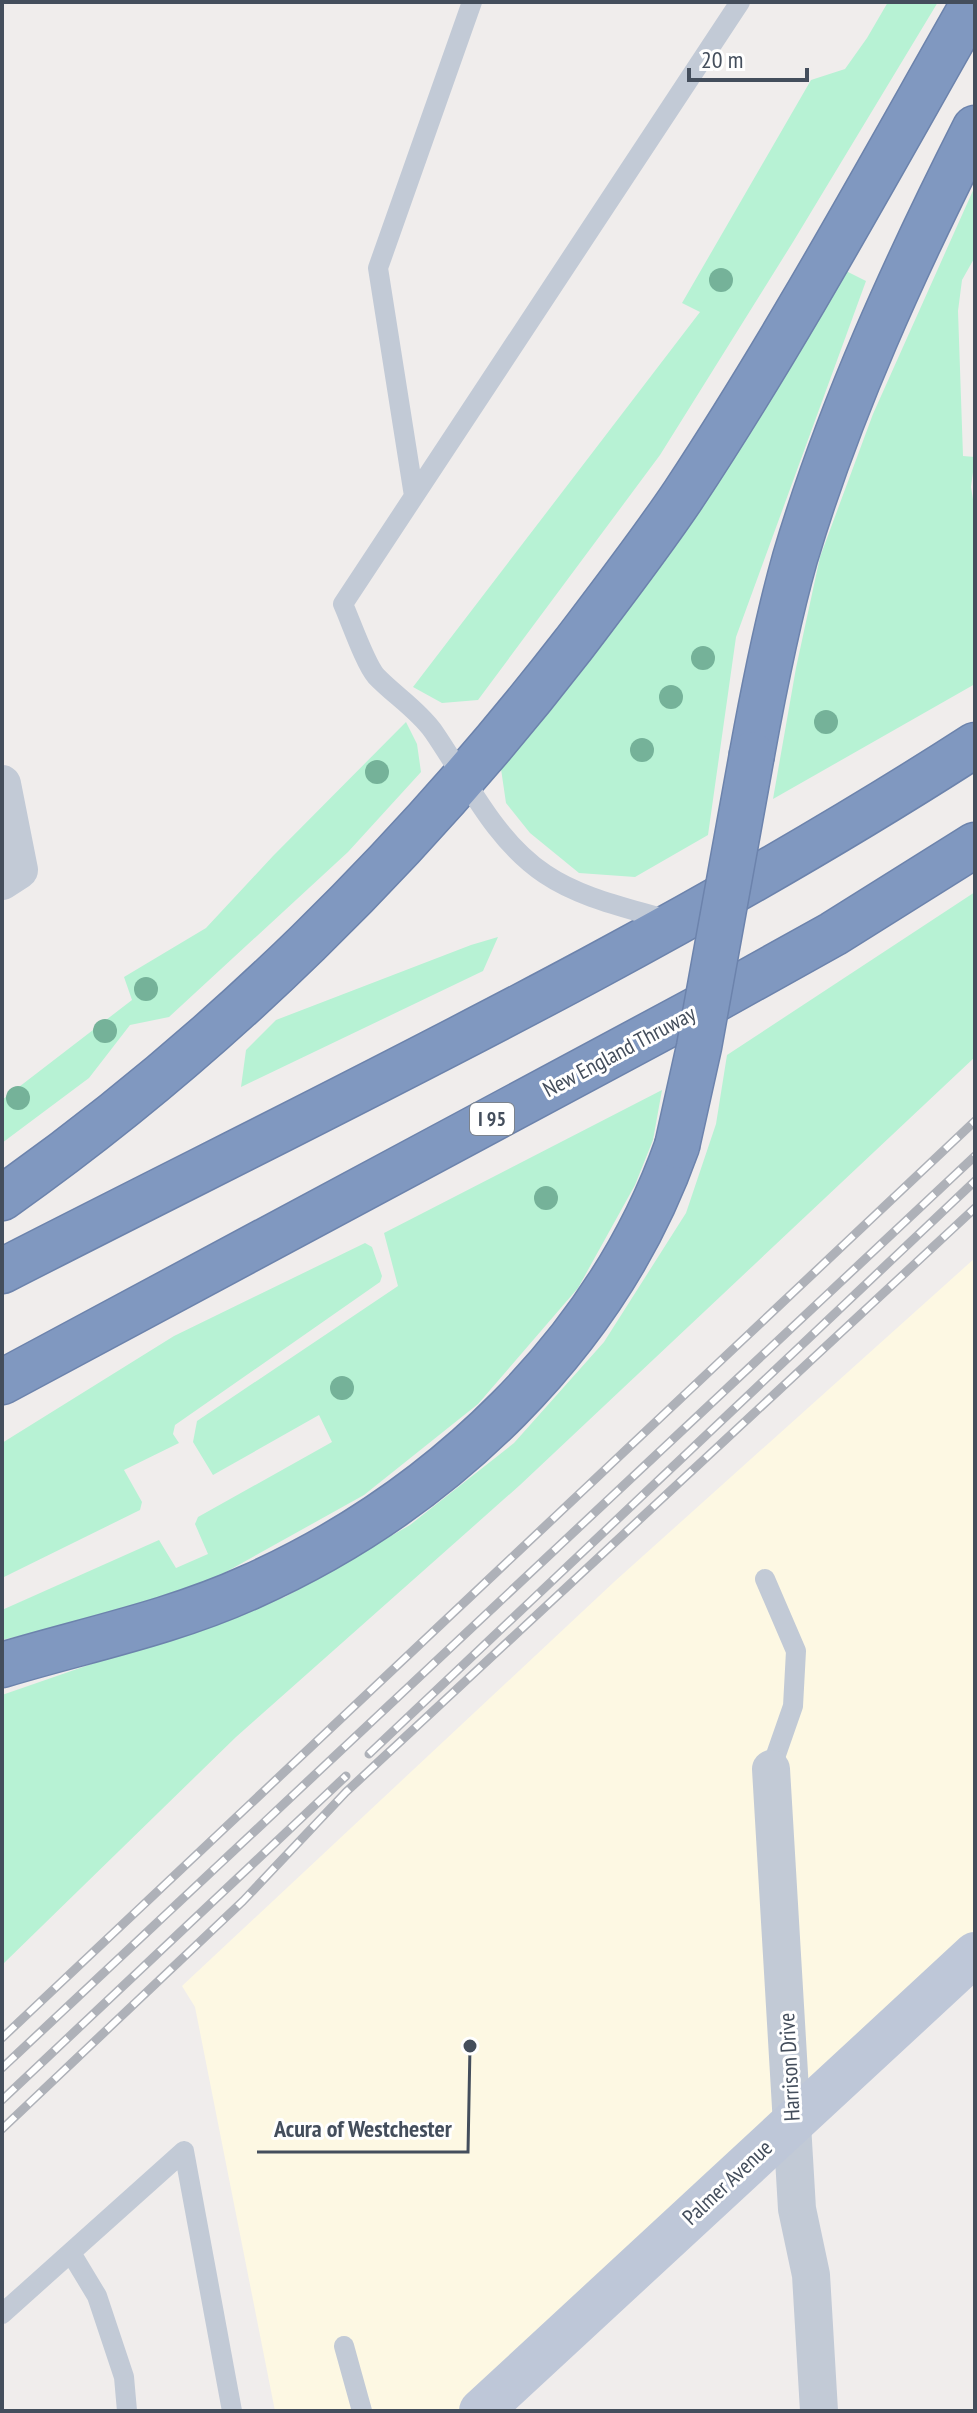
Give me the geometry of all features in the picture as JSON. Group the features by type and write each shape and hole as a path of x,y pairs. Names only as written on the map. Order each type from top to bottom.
{"highway":[{"path":"2,1198 93,1131 229,1015 341,909 464,779 578,638 683,495 805,297 974,2"},
{"path":"2,1665 195,1609 249,1587 339,1542 414,1491 488,1428 572,1337 634,1245 651,1213 677,1146 699,1047 752,754 795,559 822,478 892,305 975,128"},
{"path":"2,1271 678,923 893,797 975,745"},
{"name":"New England Thruway","path":"2,1382 718,998 833,934 975,845"}],"street":[{"path":"2,784 10,876"},
{"name":"Harrison Drive","path":"771,1769 797,2209 811,2275 819,2411"},
{"name":"Palmer Avenue","path":"481,2411 975,1954"}],"lane":[{"path":"414,496 378,268 472,2"},
{"path":"678,923 575,890 545,874 520,854 494,824 431,729 410,705 374,674 343,604 740,2"},
{"path":"765,1579 796,1651 793,1706 771,1769"},
{"path":"2,2314 184,2151 232,2411"},
{"path":"71,2253 97,2296 124,2377 127,2411"},
{"path":"344,2346 362,2411"}],"shaded area":[{"path":"975,1258 975,1977 503,2411 275,2411 195,2007 182,1986 614,1582"}],"green space":[{"path":"888,2 938,2 660,455 478,700 442,703 413,687 700,312 682,303 811,80 845,69"},
{"path":"975,186 975,257 962,280 958,311 963,456 975,457 971,487 975,512 975,684 773,799 820,557 873,414"},
{"path":"842,269 866,281 736,637 708,835 635,877 579,873 530,833 506,803 501,769 631,604"},
{"path":"406,722 417,744 421,772 348,852 169,1017 130,1025 89,1078 2,1143 2,1100 132,1000 124,977 206,928"},
{"path":"975,892 975,1057 520,1485 236,1737 2,1965 2,1695 285,1597 410,1525 514,1443 604,1342 686,1213 716,1124 727,1055"},
{"path":"498,937 483,971 241,1087 246,1050 276,1020"},
{"path":"662,1090 653,1140 635,1185 578,1288 478,1404 364,1495 215,1578 93,1619 2,1640 2,1610 159,1540 176,1568 208,1554 195,1524 198,1517 332,1442 319,1415 213,1475 193,1442 197,1421 398,1286 384,1233"},
{"path":"365,1243 372,1247 382,1276 380,1282 175,1425 173,1434 179,1443 124,1470 142,1502 140,1510 2,1578 2,1443 174,1336"}],"railway":[{"path":"2,2038 975,1121"},
{"path":"2,2068 975,1156"},
{"path":"369,1754 975,1181"},
{"path":"2,2129 243,1901 346,1792 975,1208"},
{"path":"2,2100 346,1776"}],"place":[{"name":"Acura of Westchester","path":"470,2046"}]}
